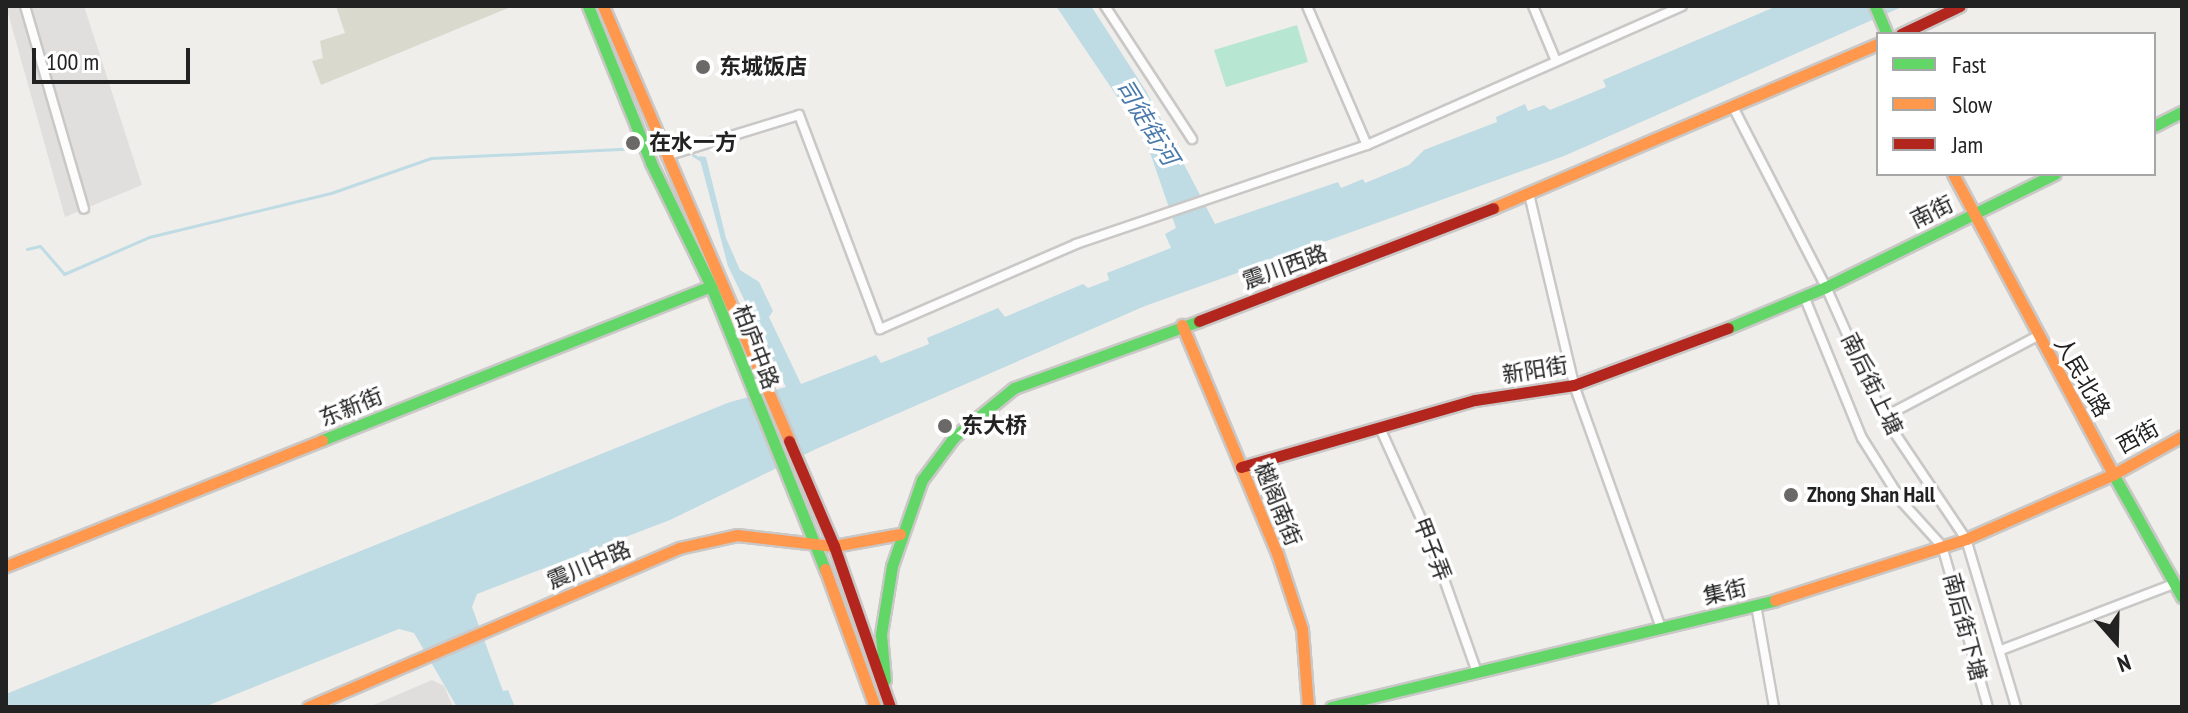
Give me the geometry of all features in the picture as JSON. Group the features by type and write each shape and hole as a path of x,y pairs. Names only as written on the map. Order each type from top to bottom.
{"street":[{"path":"25,6 84,209"},
{"name":"柏庐中路","path":"588,6 651,163 711,286 815,546 875,707"},
{"name":"柏庐中路","path":"603,6 834,546 885,680 890,707"},
{"path":"1105,6 1192,139"},
{"path":"1307,6 1367,145"},
{"path":"1533,6 1556,61"},
{"path":"666,156 799,115 880,329 1157,213 1367,145 1682,6"},
{"path":"1875,6 1886,32"},
{"path":"1905,32 1960,6"},
{"name":"震川西路","path":"885,680 881,634 900,534 922,480 954,437 1014,388 1529,194 1734,109 1876,45"},
{"name":"南后街上塘","path":"1734,109 1826,287 1884,417 1966,539 2016,707"},
{"path":"2156,125 2182,112"},
{"name":"人民北路","path":"1954,176 2036,337 2182,597"},
{"name":"南街","path":"1826,287 2051,176"},
{"path":"1529,194 1574,385 1661,628"},
{"name":"东新街","path":"6,566 711,286"},
{"name":"新阳街","path":"1241,467 1475,400 1574,385 1646,362 1826,287"},
{"name":"南后街下塘","path":"1804,296 1867,447 1903,503 1942,546 1988,707"},
{"name":"樾阁南街","path":"1182,325 1241,467 1302,629 1308,707"},
{"path":"1884,417 2036,337"},
{"name":"甲子弄","path":"1380,428 1428,534 1477,672"},
{"name":"西街","path":"2114,474 2182,436"},
{"name":"集街","path":"1331,707 1756,605 1966,539 2114,474"},
{"name":"震川中路","path":"308,707 679,548 737,535 834,546 900,534"},
{"path":"2001,650 2174,584"},
{"path":"1756,605 1774,707"}],"shaded area":[{"path":"6,6 84,6 142,185 65,217"},
{"path":"336,6 513,6 321,85 312,61 323,58 320,41 345,33"},
{"path":"432,680 444,686 453,707 369,707"}],"green space":[{"path":"1297,25 1308,62 1226,87 1214,50"}],"water":[{"name":"司徒街河","path":"1056,6 1091,6 1146,91 1215,224 1338,182 1341,188 1363,179 1365,183 1409,165 1424,150 1497,122 1496,117 1525,104 1528,111 1544,105 1550,110 1606,87 1603,80 1777,6 1904,6 1564,156 1145,306 816,449 670,520 477,594 472,607 503,691 508,690 515,707 457,707 414,633 399,629 204,707 6,707 6,694 730,402 786,387 728,266 699,156 706,157 726,238 740,270 759,282 773,311 769,317 801,384 876,355 881,363 929,344 927,338 998,308 1005,317 1083,284 1088,288 1109,280 1107,273 1171,248 1165,234 1176,228 1145,138"}],"waterway":[{"path":"27,249 40,246 64,274 149,237 331,193 431,158 625,149"},
{"path":"693,155 701,160"}],"traffic: fast":[{"path":"588,6 651,163 711,286 825,569"},
{"path":"1875,6 1886,32"},
{"path":"2156,125 2182,112"},
{"path":"1728,328 1826,287 2051,176"},
{"path":"322,440 711,286"},
{"path":"885,680 881,634 892,566 922,480 954,437 1014,388 1199,321"},
{"path":"2113,474 2182,597"},
{"path":"1331,707 1775,600"}],"traffic: slow":[{"path":"603,6 789,441"},
{"path":"1493,208 1876,45"},
{"path":"1954,176 2113,474"},
{"path":"1182,325 1277,553 1302,629 1308,707"},
{"path":"1775,600 1966,539 2114,474 2182,436"},
{"path":"6,566 322,440"},
{"path":"308,707 679,548 737,535 834,546 900,534"},
{"path":"825,569 875,707"}],"traffic: jam":[{"path":"1905,32 1960,6"},
{"path":"1199,321 1493,208"},
{"path":"1241,467 1475,400 1574,385 1728,328"},
{"path":"789,441 834,546 890,707"}],"place":[{"name":"东城饭店","path":"703,67"},
{"name":"在水一方","path":"633,143"},
{"name":"东大桥","path":"945,426"},
{"name":"Zhong Shan Hall","path":"1791,495"}]}
